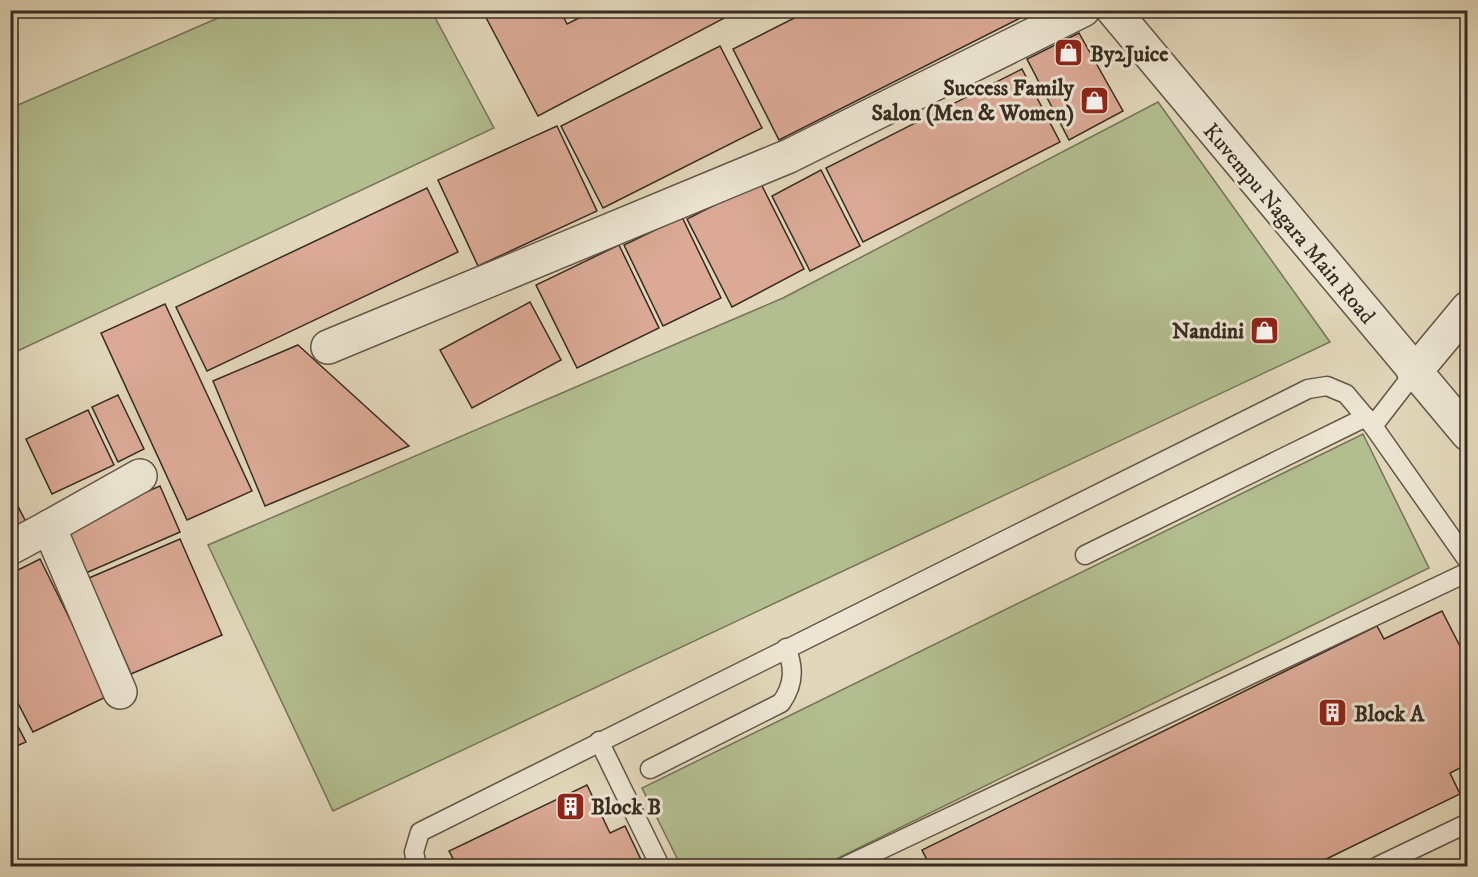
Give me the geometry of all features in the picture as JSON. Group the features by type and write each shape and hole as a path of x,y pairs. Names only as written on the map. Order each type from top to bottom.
{"street":[{"path":"328,347 789,156 1083,10"},
{"name":"Kuvempu Nagara Main Road","path":"1113,10 1467,434"},
{"path":"1414,373 1467,308"},
{"path":"10,548 140,476"},
{"path":"49,527 120,692"}],"lane":[{"path":"1085,555 1370,421 1414,373"},
{"path":"417,867 414,852 420,832 1308,389 1327,386 1346,394 1370,421 1467,561"},
{"path":"846,867 1467,572"},
{"path":"650,769 781,704 791,686 793,673 786,648"},
{"path":"599,741 660,867"},
{"path":"1378,867 1467,823"}],"green space":[{"path":"431,10 494,128 11,354 11,108 234,11"},
{"path":"1158,102 1330,342 333,811 208,545 783,298"},
{"path":"1363,434 1429,568 822,866 681,866 642,788"}],"building":[{"path":"482,10 560,10 567,24 595,10 733,10 734,13 538,116"},
{"path":"810,10 1029,10 1030,13 779,140 733,49"},
{"path":"1079,33 1123,111 1069,140 1027,59"},
{"path":"720,46 762,128 603,208 561,126"},
{"path":"1022,69 1060,142 863,242 826,168"},
{"path":"557,126 597,211 478,266 438,180"},
{"path":"821,170 860,246 810,271 772,196"},
{"path":"760,182 804,269 732,307 687,219"},
{"path":"427,188 458,252 207,371 176,307"},
{"path":"682,217 721,298 663,326 624,245"},
{"path":"619,245 659,328 577,368 536,285"},
{"path":"530,302 561,360 472,408 440,350"},
{"path":"165,304 252,491 187,520 101,333"},
{"path":"298,345 409,446 265,506 213,381"},
{"path":"118,395 144,449 118,462 92,407"},
{"path":"88,410 114,465 52,494 26,439"},
{"path":"160,486 180,532 86,573 66,526"},
{"path":"10,491 26,522 10,529"},
{"path":"180,539 222,635 131,674 89,578"},
{"path":"40,559 108,696 33,732 10,688 10,574"},
{"name":"Block A","path":"1442,611 1468,662 1468,764 1450,773 1460,794 1312,866 914,866 927,860 922,850 1377,626 1384,639"},
{"path":"10,711 26,742 10,749"},
{"name":"Block B","path":"587,785 610,833 625,826 644,866 457,866 449,851"}],"place":[{"name":"By2Juice","path":"1069,53"},
{"name":"Success Family Salon (Men & Women)","path":"1095,100"},
{"name":"Nandini","path":"1265,330"},
{"name":"Block A","path":"1333,713"},
{"name":"Block B","path":"570,806"}]}
